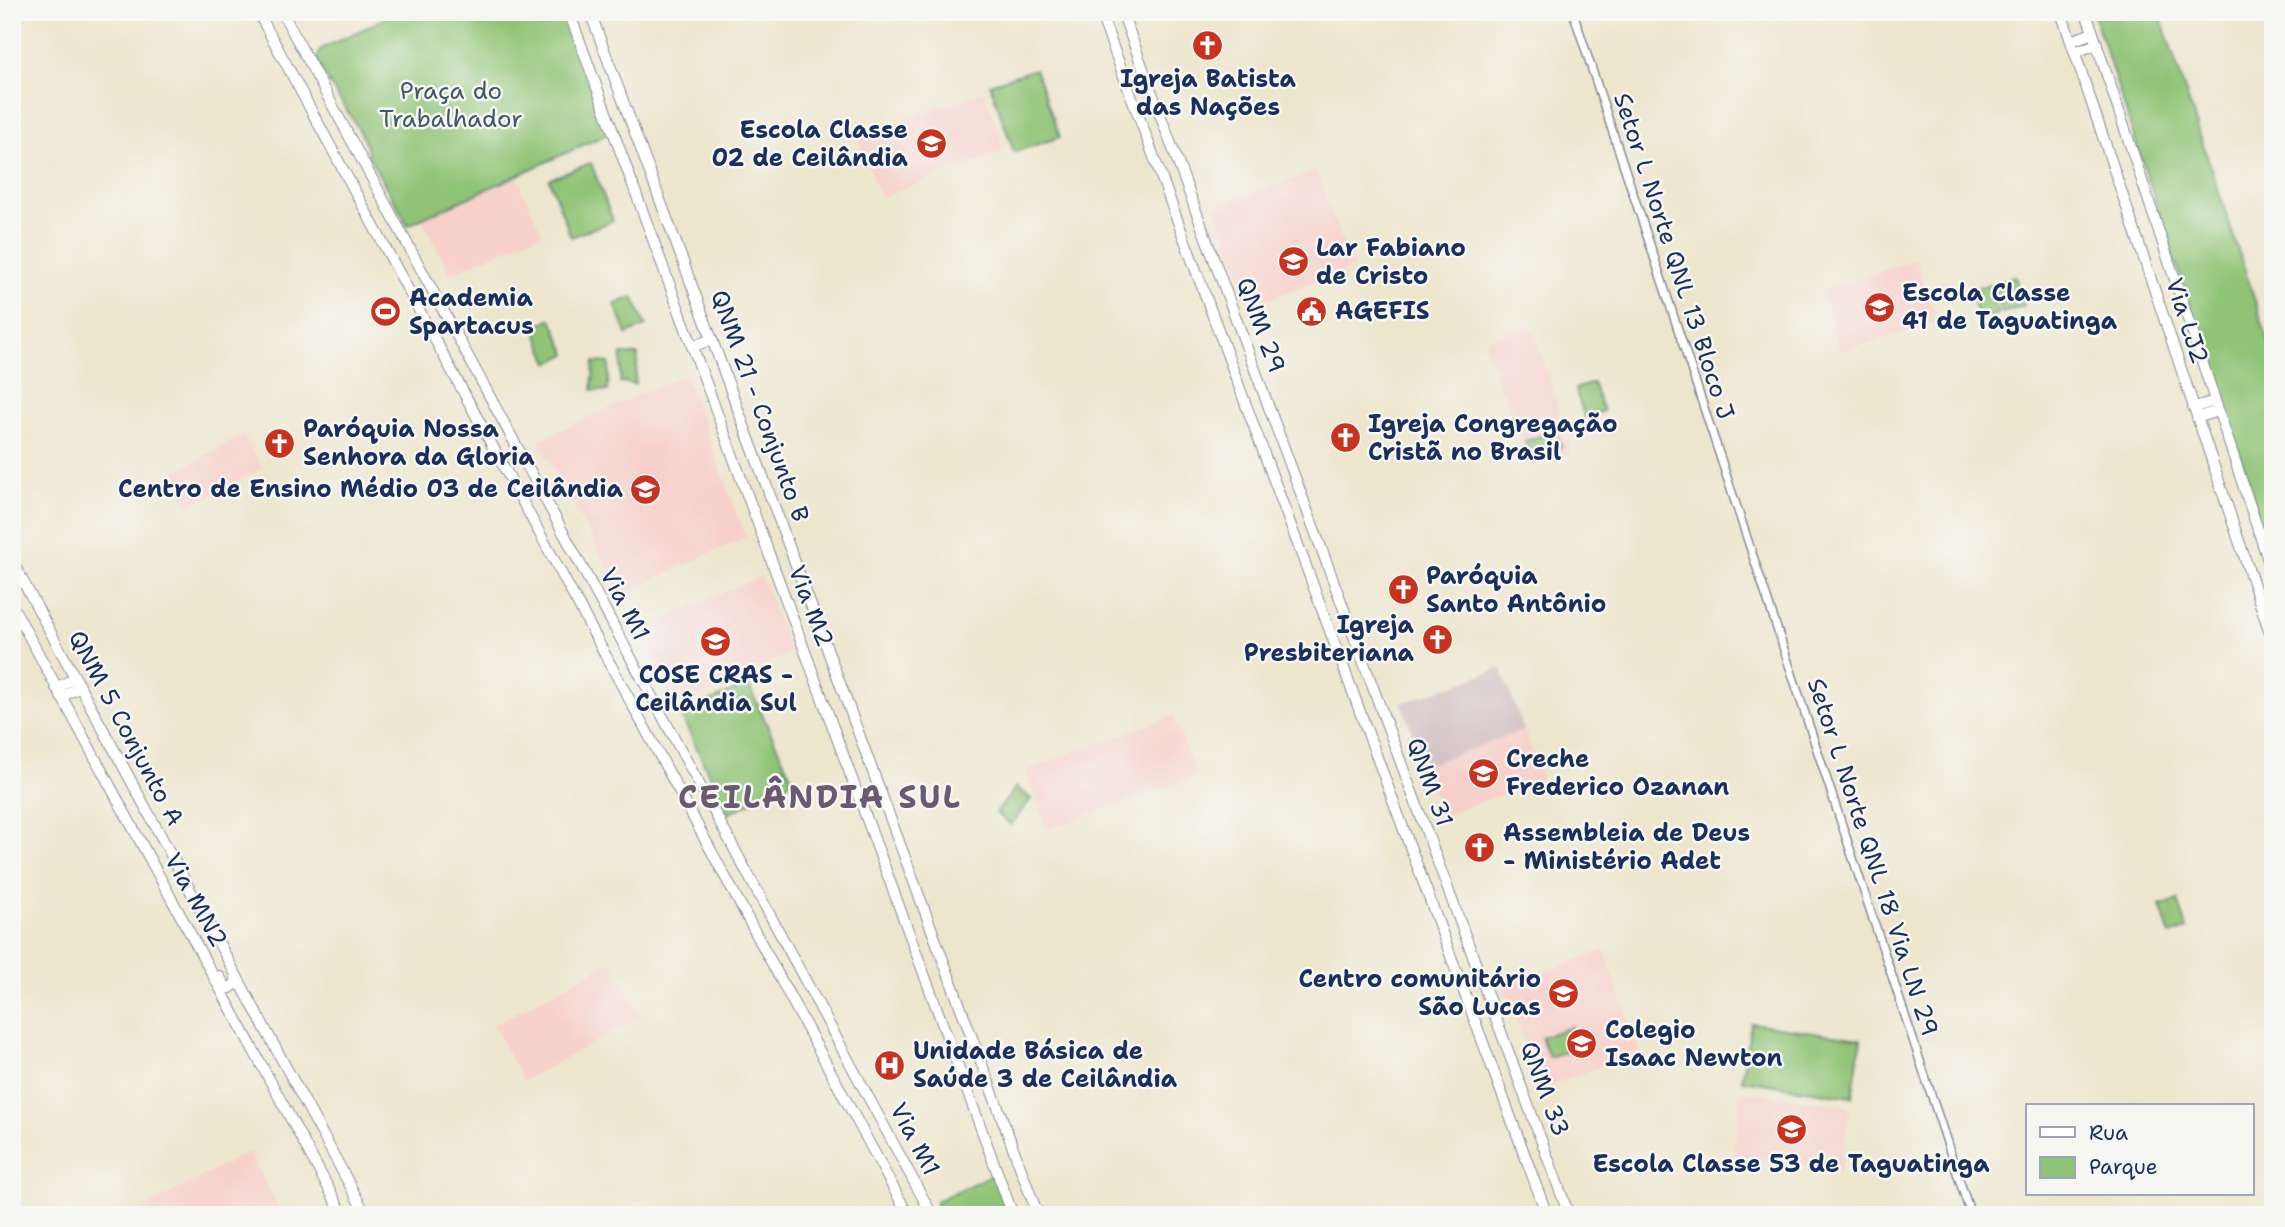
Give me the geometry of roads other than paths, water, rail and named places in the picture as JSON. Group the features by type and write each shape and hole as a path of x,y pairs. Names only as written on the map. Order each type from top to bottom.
{"main road":[{"path":"258,12 772,958 906,1211"},
{"name":"Via M1","path":"282,12 932,1215"},
{"name":"Via M2","path":"569,12 922,962 1013,1215"},
{"path":"590,12 640,146 621,153"},
{"path":"1100,12 1547,1215"},
{"name":"QNM 29","path":"1122,12 1355,638"},
{"name":"Via LJ2","path":"2061,12 2273,642"},
{"name":"Via LJ2","path":"2086,12 2216,406 2268,544 2273,575"},
{"path":"2071,41 2093,33"},
{"path":"2075,52 2097,44"},
{"path":"1143,130 1158,152 1170,185 1181,185 1184,178"},
{"path":"617,143 635,134"},
{"path":"328,141 351,172 361,171 363,164"},
{"name":"QNM 21 - Conjunto B","path":"640,146 939,950"},
{"path":"360,198 360,190 369,188 386,206"},
{"path":"1215,321 1220,313 1228,314 1252,361"},
{"path":"694,352 713,344"},
{"path":"1237,383 1254,410 1268,450 1278,453 1283,445"},
{"path":"471,405 484,418 497,441 507,442 509,433"},
{"path":"2195,413 2216,406"},
{"path":"503,464 505,455 516,456 530,484 544,497"},
{"name":"QNM 5 Conjunto A","path":"12,561 279,1055"},
{"path":"1312,582 1318,576 1327,578 1338,610 1351,626"},
{"name":"Via MN2","path":"12,606 343,1215"},
{"name":"QNM 31","path":"1355,638 1481,979"},
{"path":"59,692 78,682"},
{"path":"1365,728 1375,741 1391,780 1401,782 1406,775"},
{"path":"842,748 859,736"},
{"path":"842,748 863,746"},
{"path":"1435,912 1440,904 1449,905 1461,939 1473,956"},
{"path":"183,920 203,947 225,986 230,988 236,984 236,975"},
{"path":"761,938 777,959 803,1006 811,1009 816,1000"},
{"path":"922,962 939,950 1038,1215"},
{"path":"922,962 943,962"},
{"name":"QNM 33","path":"1481,979 1566,1215"},
{"path":"230,1007 235,997 243,999 264,1039 279,1055 366,1215"},
{"path":"1473,1016 1482,1026 1492,1050 1501,1051 1506,1045"},
{"path":"809,1028 812,1018 821,1020 847,1069 863,1088"},
{"path":"1537,1187 1542,1180 1549,1179 1566,1215"}],"street":[{"name":"Setor L Norte QNL 13 Bloco J","path":"1573,12 1738,512"},
{"name":"Setor L Norte QNL 18 Via LN 29","path":"1738,512 1971,1215"}],"place":[{"name":"Igreja Batista das Nações","path":"1208,45"},
{"name":"Escola Classe 02 de Ceilândia","path":"931,144"},
{"name":"Lar Fabiano de Cristo","path":"1293,262"},
{"name":"Escola Classe 41 de Taguatinga","path":"1879,307"},
{"name":"AGEFIS","path":"1312,311"},
{"name":"Academia Spartacus","path":"386,312"},
{"name":"Igreja Congregação Cristã no Brasil","path":"1345,438"},
{"name":"Paróquia Nossa Senhora da Gloria","path":"280,443"},
{"name":"Centro de Ensino Médio 03 de Ceilândia","path":"646,489"},
{"name":"Paróquia Santo Antônio","path":"1403,590"},
{"name":"Igreja Presbiteriana","path":"1437,639"},
{"name":"COSE CRAS - Ceilândia Sul","path":"716,641"},
{"name":"Creche Frederico Ozanan","path":"1483,773"},
{"name":"Assembleia de Deus - Ministério Adet","path":"1480,847"},
{"name":"Centro comunitário São Lucas","path":"1564,993"},
{"name":"Colegio Isaac Newton","path":"1582,1044"},
{"name":"Unidade Básica de Saúde 3 de Ceilândia","path":"890,1065"},
{"name":"Escola Classe 53 de Taguatinga","path":"1791,1130"}],"district":[{"name":"CEILÂNDIA SUL","path":"820,797"}],"park label":[{"name":"Praça do Trabalhador","path":"451,105"}]}
